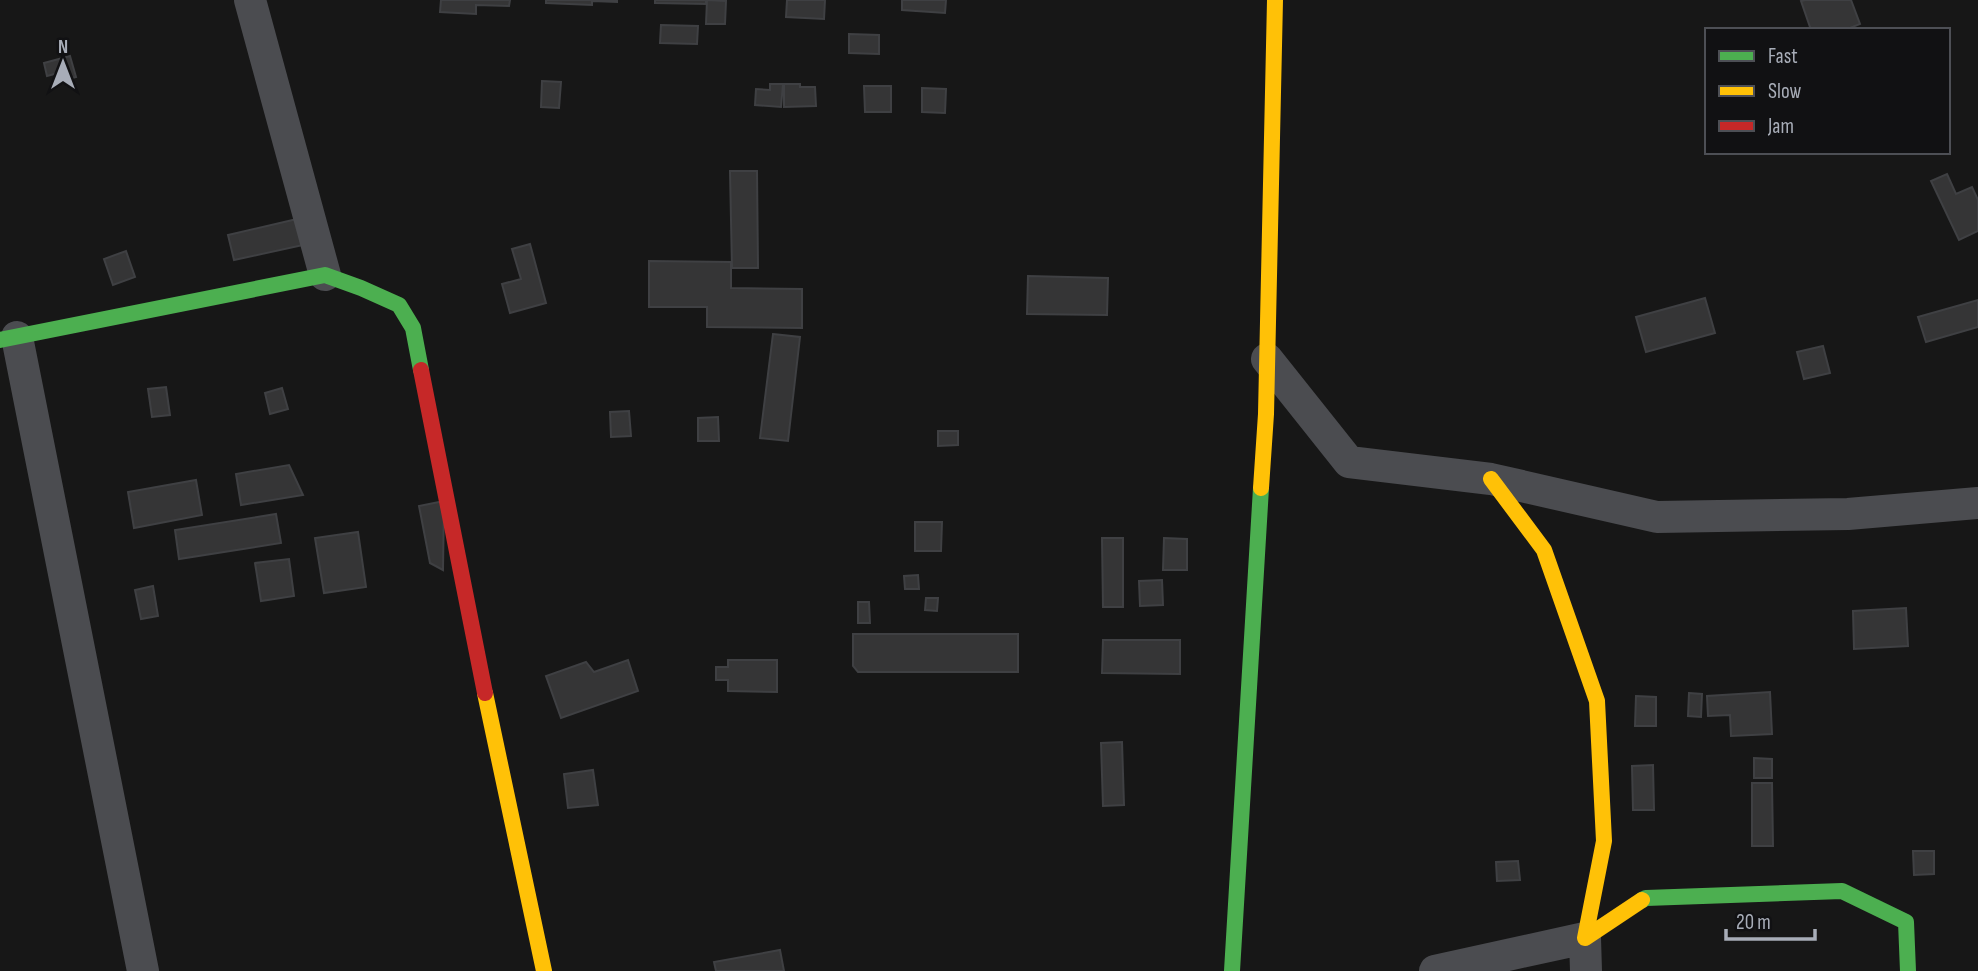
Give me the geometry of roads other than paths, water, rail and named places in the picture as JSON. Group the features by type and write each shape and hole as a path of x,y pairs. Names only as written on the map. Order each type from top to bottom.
{"street":[{"path":"250,0 325,275"},
{"path":"1232,971 1266,428 1275,0"},
{"path":"143,971 9,338 325,275 399,305 413,328 467,607 544,971"},
{"path":"1267,359 1349,462 1491,479 1657,517 1848,514 1978,502"},
{"path":"1491,479 1544,550 1597,701 1604,841 1585,938 1586,971"},
{"path":"1434,971 1585,938 1646,898 1842,891 1906,922 1908,971"}]}
